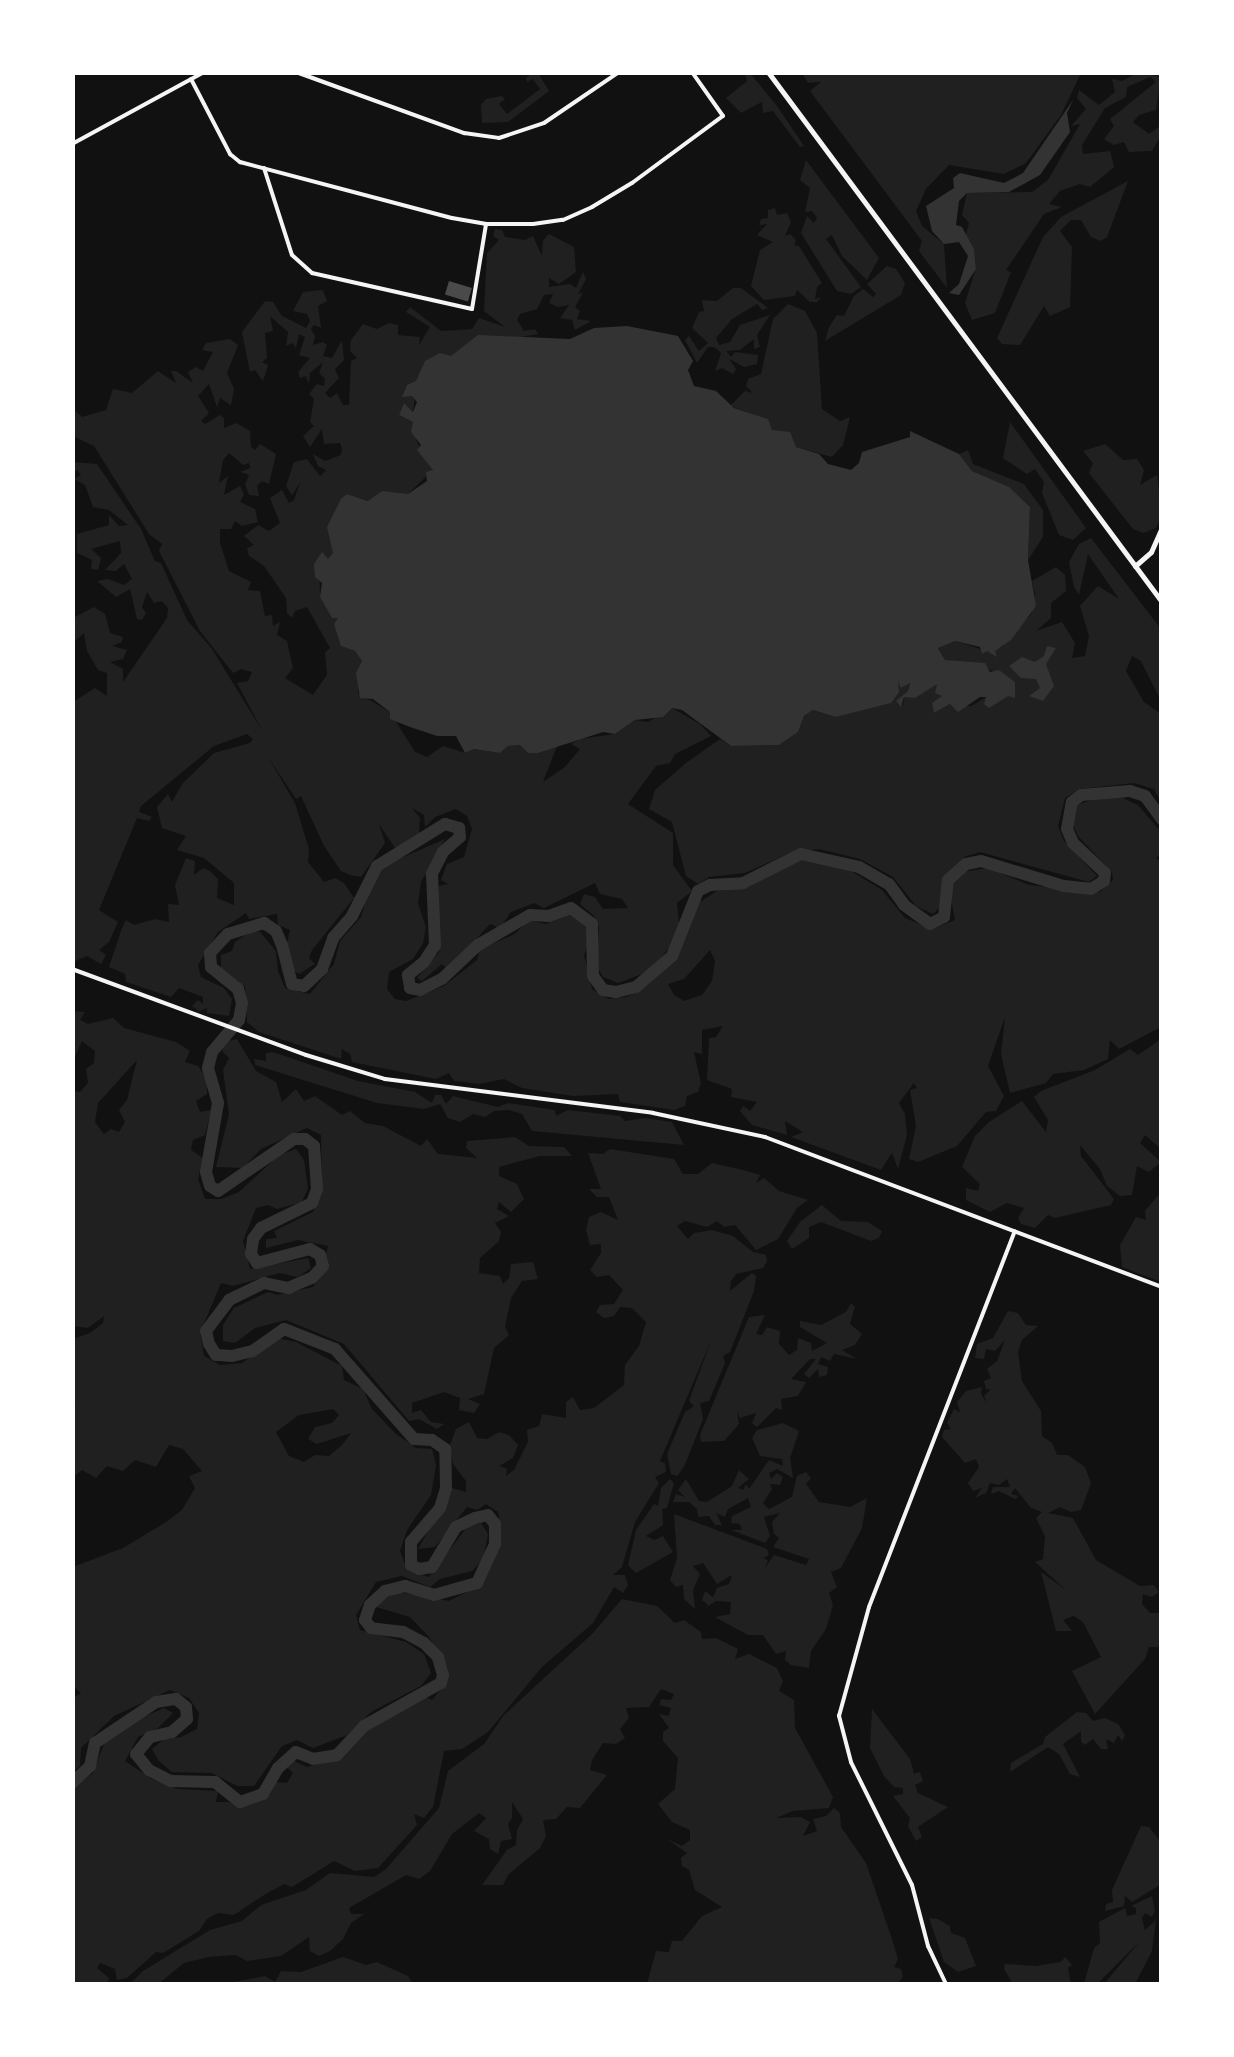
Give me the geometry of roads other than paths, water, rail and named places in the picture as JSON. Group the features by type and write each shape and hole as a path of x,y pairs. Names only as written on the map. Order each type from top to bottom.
{"main road":[{"path":"768,72 1162,602"},
{"path":"1135,566 1151,552 1162,527"}],"street":[{"path":"72,144 204,72"},
{"path":"296,72 464,134 499,138 533,129 619,72"},
{"path":"194,76 230,154 240,162 486,224 544,224 592,207 723,116 692,72"},
{"path":"264,168 292,255 299,266 327,277 472,308 486,224"},
{"path":"72,968 385,1079 653,1113 728,1127 794,1146 1162,1288"},
{"path":"946,1984 928,1946 912,1886 847,1753 839,1716 869,1607 1015,1231"}],"waterway":[{"path":"72,1783 90,1766 95,1743 156,1702 176,1699 186,1707 187,1719 172,1732 150,1737 136,1754 149,1770 171,1781 215,1782 240,1802 263,1794 278,1768 296,1752 313,1759 337,1755 364,1726 441,1683 443,1675 438,1657 424,1643 403,1632 371,1628 365,1620 370,1605 385,1591 405,1586 434,1595 477,1583 495,1544 495,1524 488,1515 475,1518 456,1527 432,1567 419,1569 411,1565 411,1542 440,1508 446,1488 445,1449 432,1440 414,1439 335,1349 284,1329 252,1351 232,1356 216,1355 209,1344 206,1331 229,1300 264,1283 288,1288 312,1278 323,1266 320,1255 310,1249 257,1263 251,1254 253,1239 261,1228 312,1203 317,1189 314,1146 305,1139 294,1139 218,1191 210,1186 206,1172 218,1103 208,1068 212,1052 239,1020 242,1003 238,989 211,967 210,953 228,934 264,923 276,931 292,984 304,986 322,969 333,938 352,916 377,866 445,824 459,828 460,837 443,852 432,874 435,945 424,962 408,975 410,988 420,990 442,979 478,945 530,915 549,916 571,908 592,924 593,976 603,990 616,992 636,987 672,956 698,891 710,885 743,883 801,854 859,867 889,884 904,905 930,924 944,917 948,880 966,864 981,861 1064,886 1091,889 1104,881 1105,873 1073,843 1067,829 1072,802 1081,795 1130,791 1145,796 1162,819"}]}
